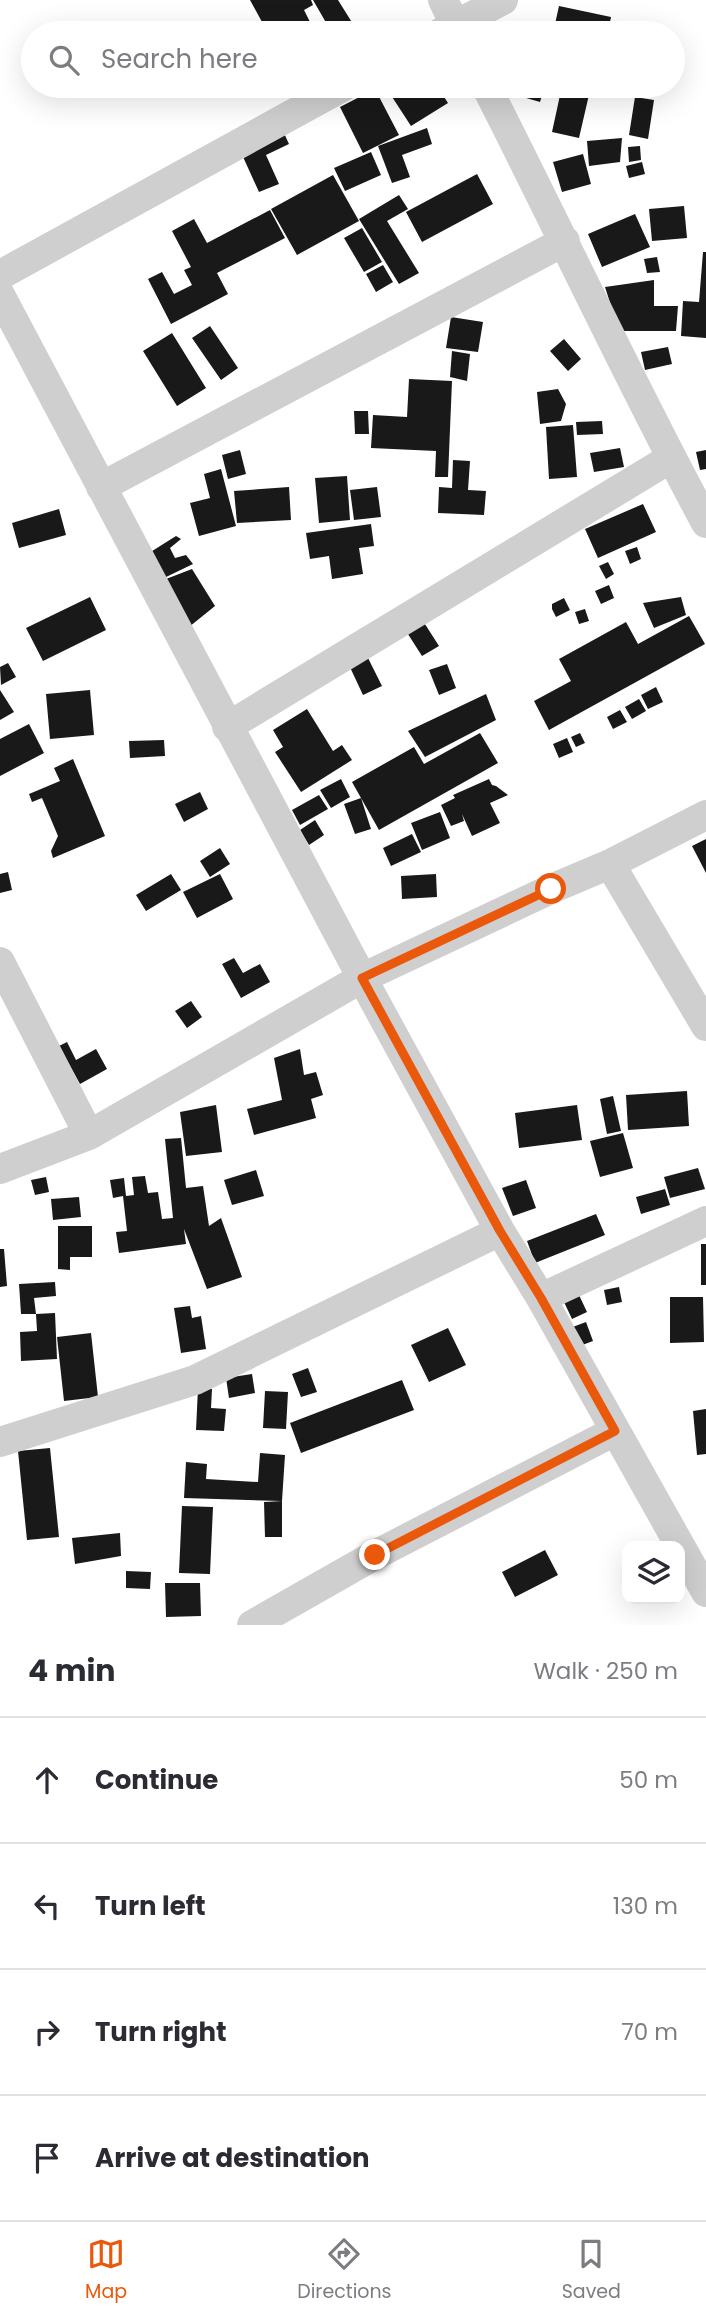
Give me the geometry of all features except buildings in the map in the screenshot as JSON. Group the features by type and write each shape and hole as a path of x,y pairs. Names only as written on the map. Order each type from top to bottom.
{"street":[{"path":"454,21 503,0"},
{"path":"0,275 322,98"},
{"path":"492,98 706,523"},
{"path":"101,486 565,241"},
{"path":"0,295 362,978 500,1231 541,1298 706,1592"},
{"path":"227,727 671,457"},
{"path":"0,1169 89,1135 362,978 610,864 706,815"},
{"path":"610,864 706,1026"},
{"path":"0,962 89,1135"},
{"path":"541,1298 706,1220"},
{"path":"0,1442 195,1380 500,1231"},
{"path":"252,1625 375,1555 615,1431"}],"route":[{"path":"375,1555 615,1431 541,1298 500,1231 362,978 551,889"}]}
